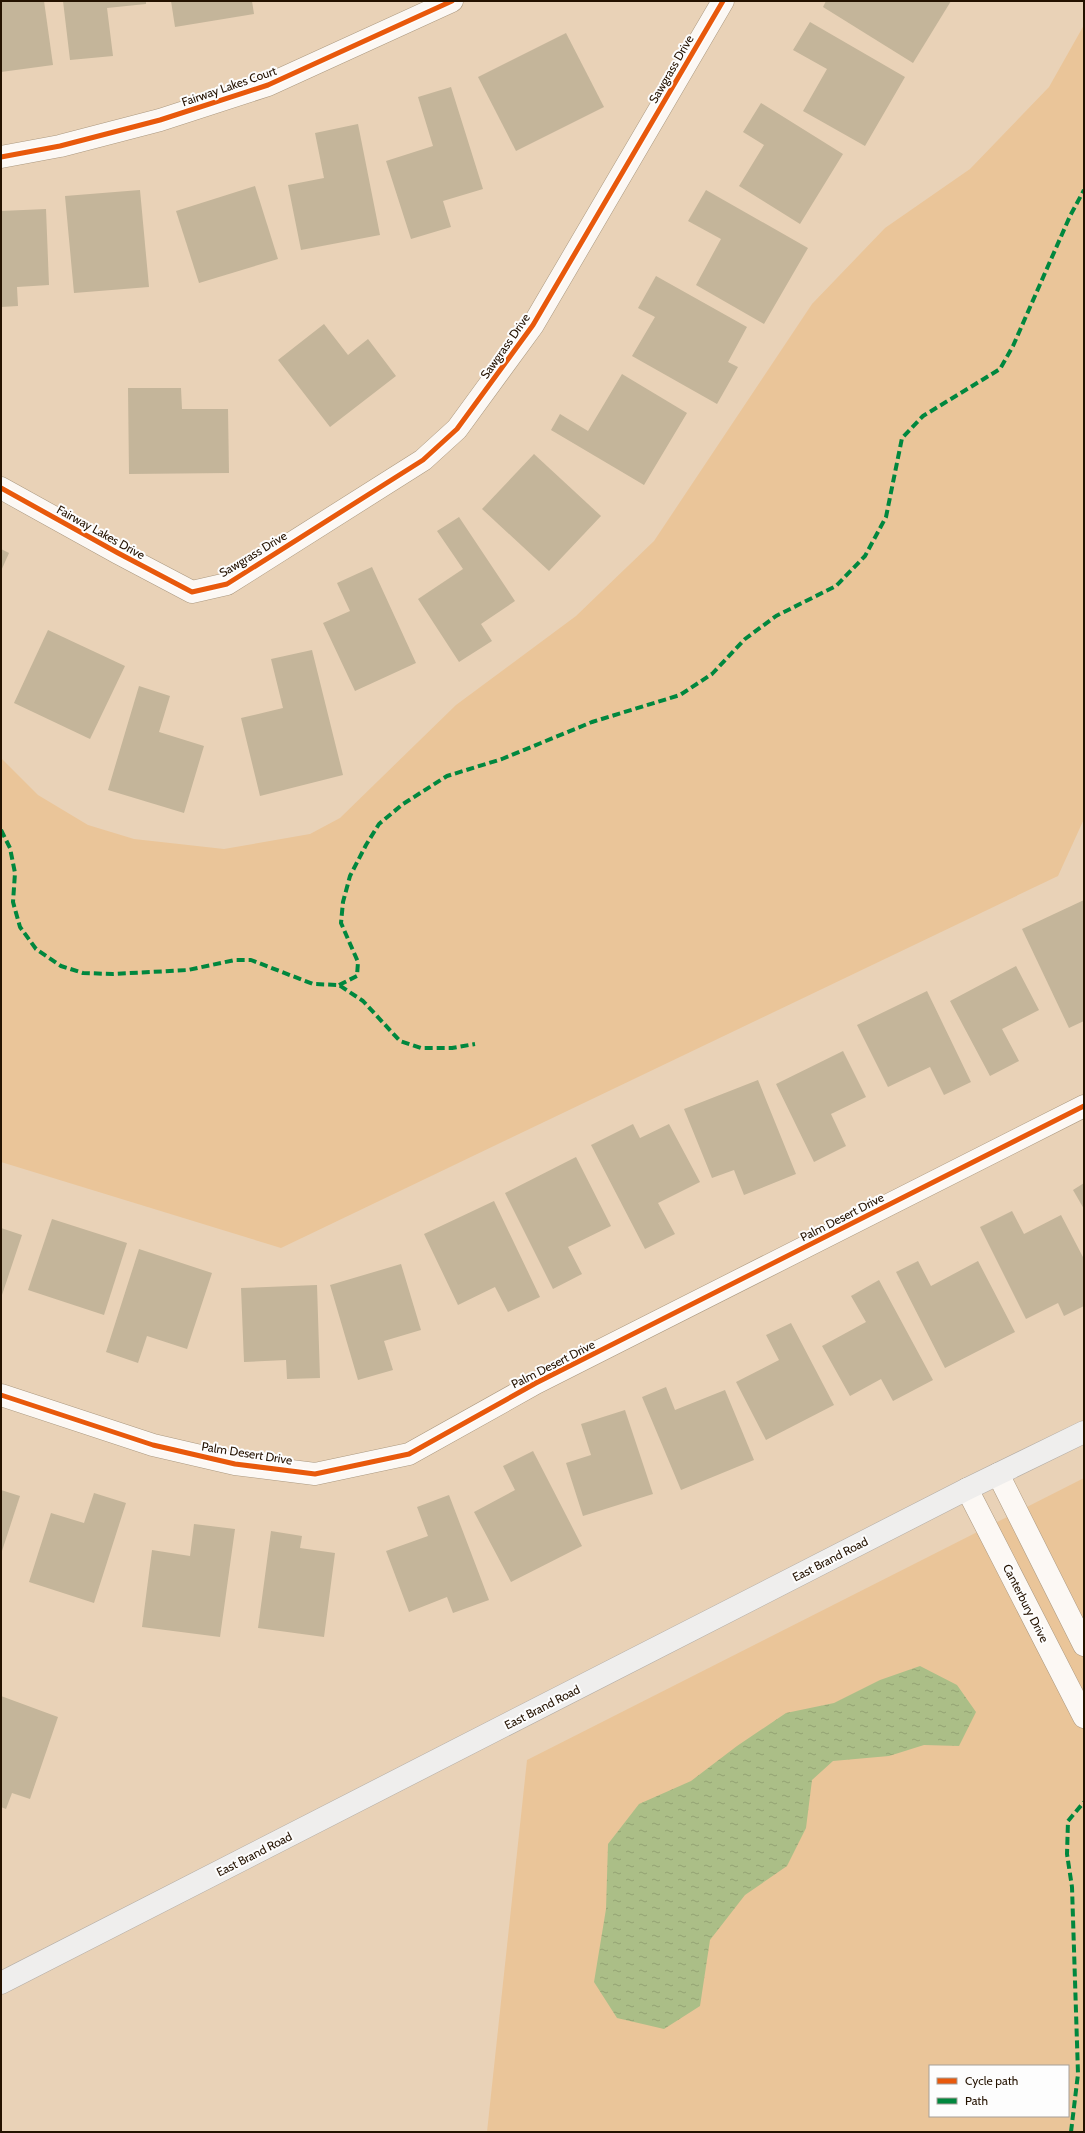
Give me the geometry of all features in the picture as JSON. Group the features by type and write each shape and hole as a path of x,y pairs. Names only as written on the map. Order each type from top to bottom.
{"main road":[{"name":"East Brand Road","path":"1,1983 967,1489 1084,1432"}],"street":[{"name":"Fairway Lakes Court","path":"1,157 60,146 160,120 268,85 452,1"},
{"name":"Sawgrass Drive","path":"192,592 227,584 423,460 457,429 533,325 721,2"},
{"name":"Fairway Lakes Drive","path":"1,488 192,592"},
{"name":"Palm Desert Drive","path":"1,1395 153,1445 234,1464 315,1474 409,1454 536,1383 1084,1106"},
{"path":"998,1474 1084,1645"},
{"name":"Canterbury Drive","path":"967,1489 1084,1717"}],"shaded area":[{"path":"1084,25 1084,819 1058,876 281,1248 1,1162 1,758 38,795 88,825 134,839 224,849 310,834 340,818 456,705 576,616 654,541 812,304 885,228 970,169 1049,87"},
{"path":"1084,1478 1084,2132 487,2132 527,1760"}],"water":[{"path":"920,1666 957,1685 976,1712 959,1746 924,1745 889,1756 833,1761 812,1780 806,1828 787,1866 745,1895 710,1940 700,2006 664,2029 617,2018 594,1982 606,1909 608,1844 639,1804 691,1781 737,1746 786,1713 834,1703 880,1680"}],"building":[{"path":"1,1 44,1 53,65 1,72"},
{"path":"63,1 146,1 146,4 107,8 113,56 70,60"},
{"path":"171,1 252,1 254,14 175,27"},
{"path":"826,1 951,1 913,63 823,7"},
{"path":"810,22 905,77 865,146 803,111 827,69 793,50"},
{"path":"566,33 604,107 516,151 478,77"},
{"path":"451,87 483,189 443,201 451,227 411,239 386,161 433,146 418,97"},
{"path":"761,103 843,154 800,224 739,186 764,145 743,132"},
{"path":"358,124 380,235 301,250 288,185 324,178 315,133"},
{"path":"255,186 278,259 199,283 176,211"},
{"path":"140,190 149,287 74,293 65,196"},
{"path":"706,190 808,248 764,324 696,285 721,239 688,221"},
{"path":"46,209 49,285 17,287 18,306 1,307 1,211"},
{"path":"656,276 747,327 728,362 738,367 717,404 632,356 655,317 638,308"},
{"path":"324,324 348,355 368,339 396,376 330,427 278,360"},
{"path":"622,374 687,413 644,485 551,430 560,414 588,431"},
{"path":"128,388 181,388 182,409 228,409 229,473 129,474"},
{"path":"534,454 601,516 549,571 482,509"},
{"path":"459,517 515,601 481,624 492,641 459,662 418,599 463,569 437,531"},
{"path":"1,549 9,553 1,571"},
{"path":"372,567 416,663 355,691 323,623 350,611 337,583"},
{"path":"48,630 125,666 90,739 14,703"},
{"path":"312,650 343,775 260,796 241,718 283,708 271,659"},
{"path":"139,686 170,696 159,732 204,746 184,813 108,790"},
{"path":"1084,900 1084,1021 1069,1028 1022,929"},
{"path":"1016,966 1039,1010 1002,1029 1019,1061 990,1076 950,1001"},
{"path":"927,991 971,1082 944,1095 930,1067 888,1087 857,1025"},
{"path":"843,1051 866,1097 831,1114 846,1146 814,1162 776,1084"},
{"path":"758,1080 796,1174 744,1195 734,1170 712,1178 684,1109"},
{"path":"633,1124 640,1138 669,1124 700,1182 658,1203 675,1234 645,1249 591,1145"},
{"path":"576,1157 611,1226 568,1247 582,1274 553,1289 505,1193"},
{"path":"1084,1183 1084,1209 1073,1190"},
{"path":"494,1201 540,1297 508,1312 495,1287 458,1305 424,1234"},
{"path":"1012,1211 1024,1234 1061,1215 1084,1259 1084,1306 1064,1316 1058,1303 1026,1319 980,1227"},
{"path":"52,1219 127,1243 104,1315 28,1290"},
{"path":"1,1228 22,1235 1,1298"},
{"path":"139,1249 212,1273 187,1349 147,1336 138,1363 106,1352"},
{"path":"918,1261 931,1286 978,1261 1015,1332 945,1368 896,1272"},
{"path":"401,1264 421,1330 384,1341 393,1370 358,1380 330,1285"},
{"path":"879,1280 933,1380 893,1401 881,1379 850,1396 822,1346 866,1322 851,1296"},
{"path":"317,1285 320,1378 287,1379 286,1360 244,1362 241,1288"},
{"path":"791,1323 834,1405 766,1440 736,1382 779,1360 766,1335"},
{"path":"666,1387 675,1410 725,1390 754,1460 681,1490 642,1397"},
{"path":"625,1410 653,1494 583,1516 566,1463 591,1455 581,1424"},
{"path":"533,1451 582,1546 511,1582 474,1512 515,1490 503,1466"},
{"path":"1,1490 20,1496 1,1554"},
{"path":"94,1493 126,1503 94,1603 29,1582 51,1513 84,1523"},
{"path":"449,1495 489,1600 453,1613 447,1597 409,1612 386,1551 428,1536 417,1507"},
{"path":"194,1524 235,1529 220,1637 142,1627 152,1550 190,1556"},
{"path":"271,1531 302,1536 300,1548 335,1553 324,1637 258,1628"},
{"path":"1,1696 58,1717 30,1799 12,1793 6,1809 1,1807"}],"marked path":[{"path":"339,985 357,976 358,962 341,923 343,902 350,876 379,824 403,804 447,776 502,759 592,722 680,695 712,674 745,639 776,616 836,586 865,556 886,517 902,438 923,416 1000,369 1013,346 1070,216 1084,190"},
{"path":"1,830 10,848 15,873 13,902 20,927 36,949 61,966 83,973 113,974 188,970 235,960 251,960 313,984 339,985 363,1001 400,1041 421,1048 452,1048 475,1044"},
{"path":"1071,2132 1078,2074 1072,1887 1067,1854 1068,1821 1084,1802"}],"cycle path":[{"path":"1,157 60,146 160,120 268,85 452,1"},
{"path":"1,488 192,592 227,584 423,460 457,429 533,325 723,1"},
{"path":"1,1395 153,1445 235,1464 315,1474 409,1454 536,1383 1084,1106"}]}
